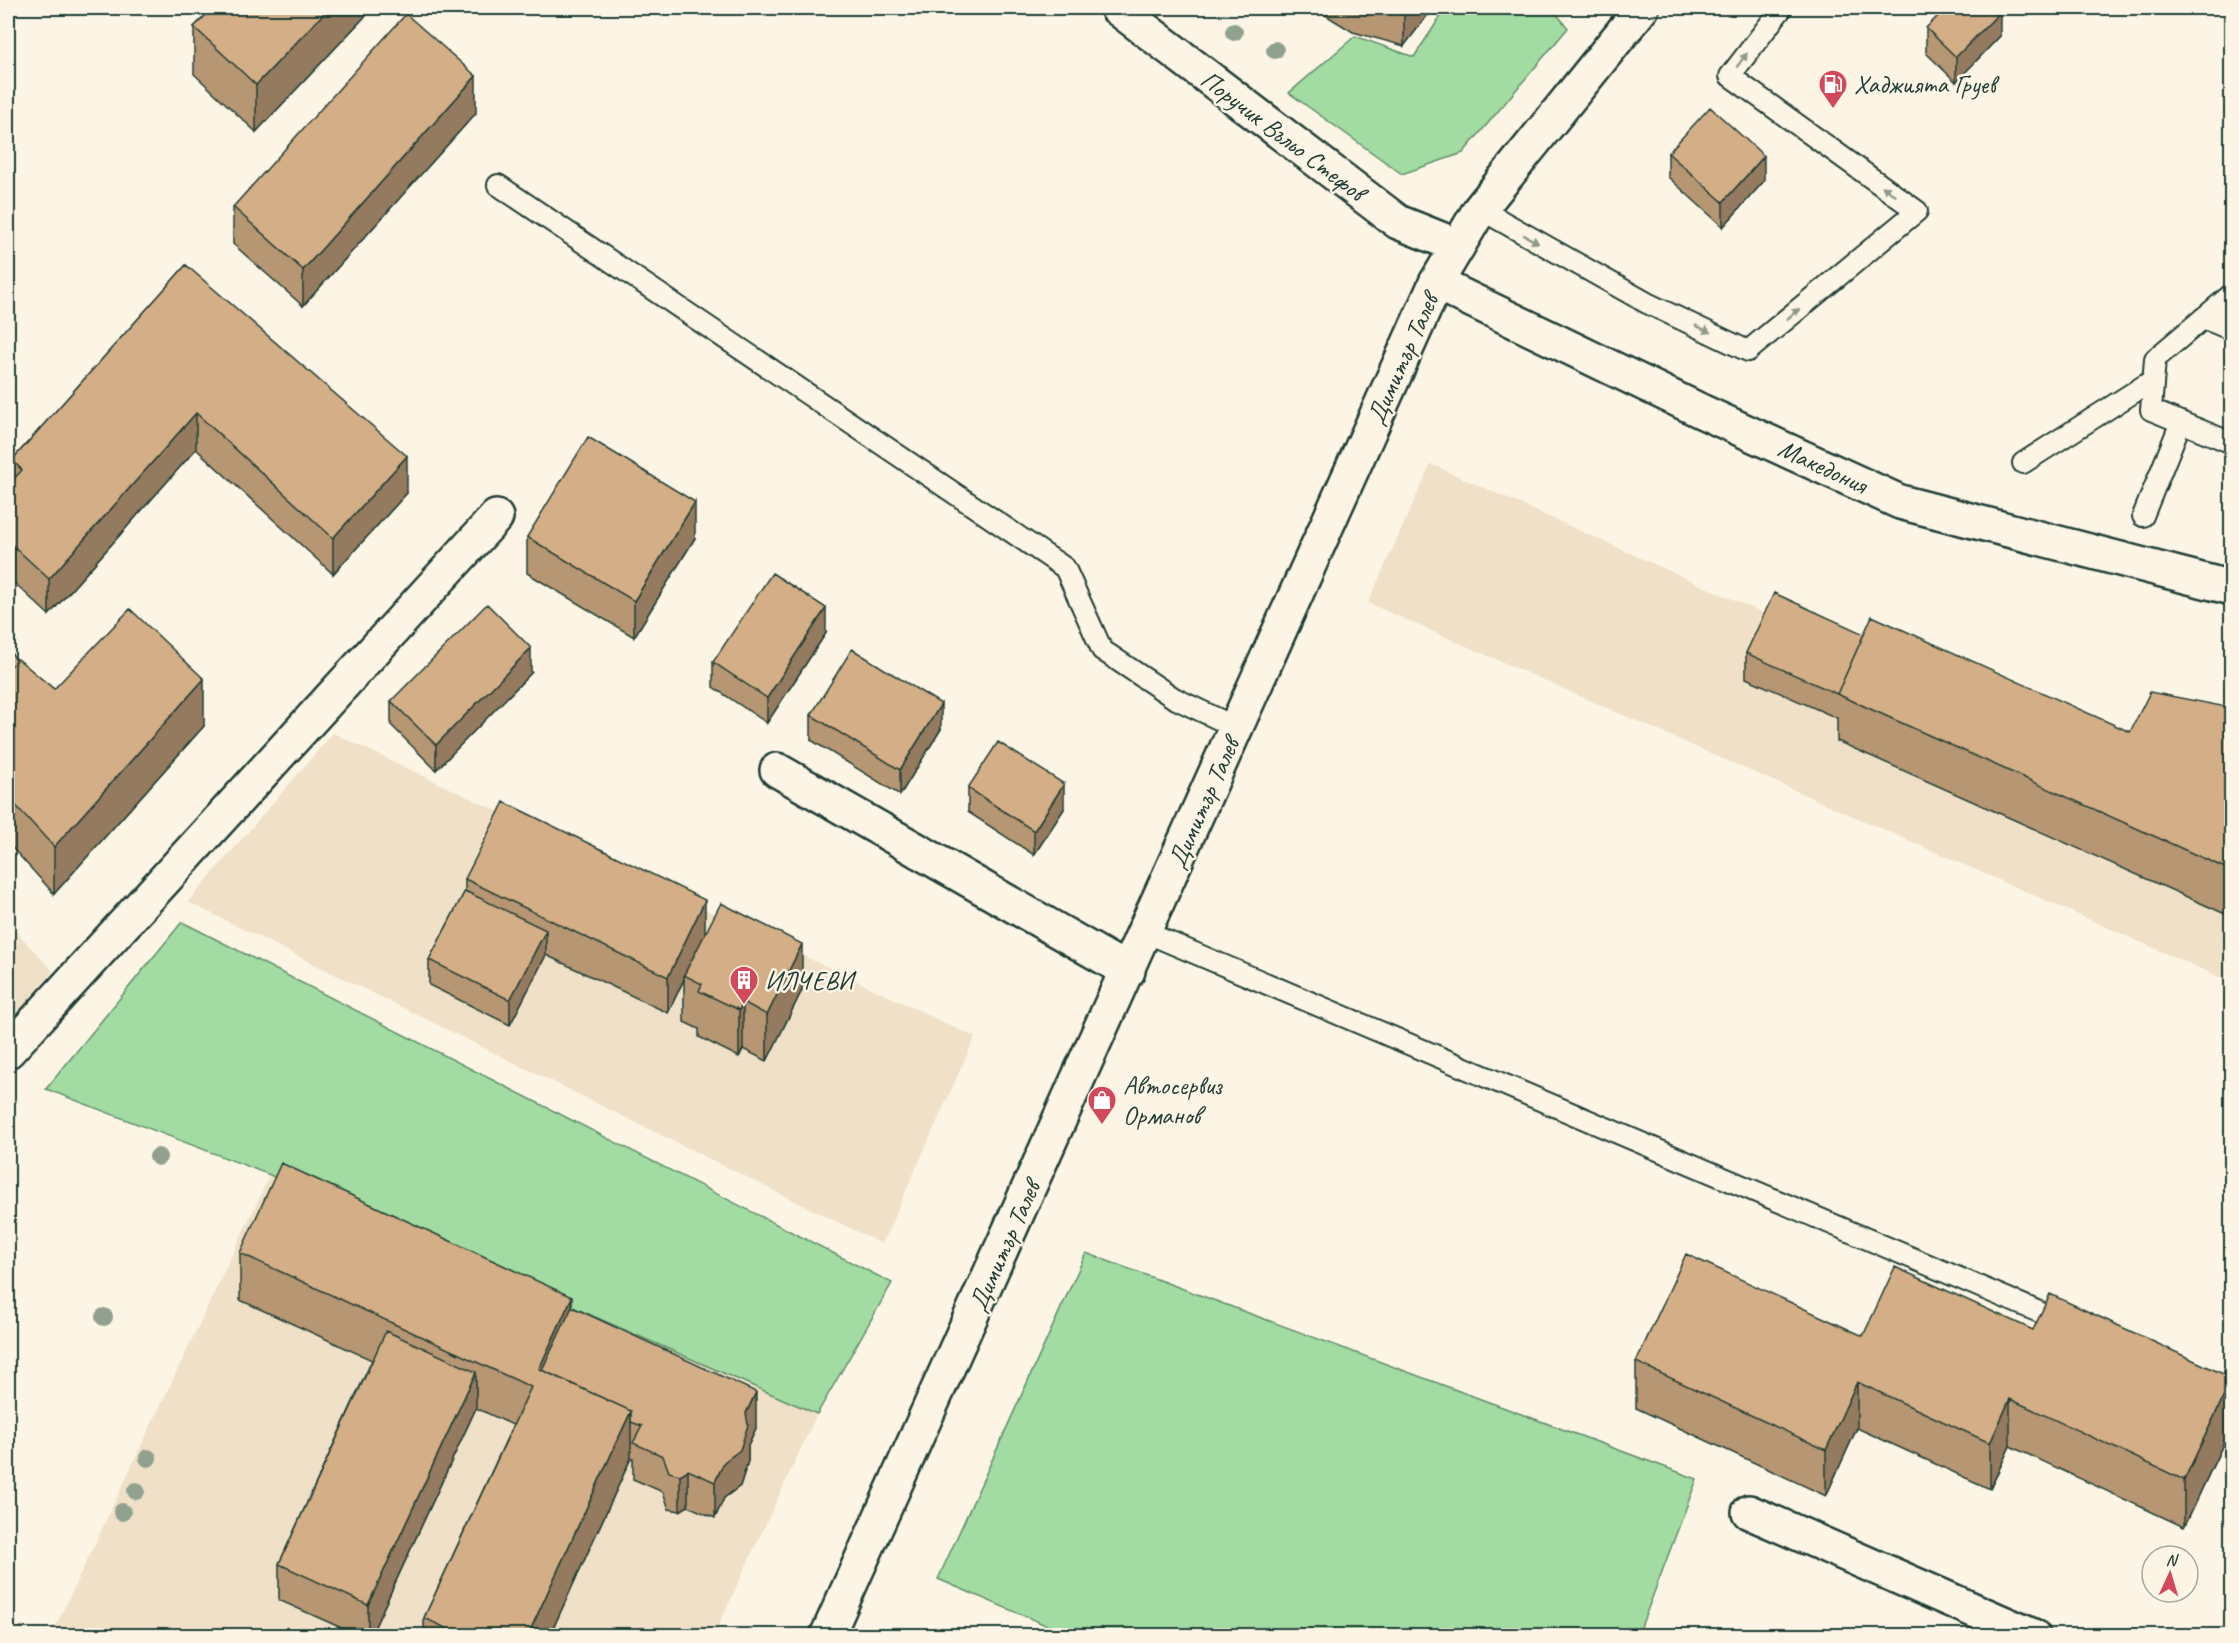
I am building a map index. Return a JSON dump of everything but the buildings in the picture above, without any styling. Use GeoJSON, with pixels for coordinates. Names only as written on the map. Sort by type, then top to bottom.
{"type":"FeatureCollection","features":[{"type":"Feature","properties":{"kind":"street","name":"Поручик Въльо Стефов"},"geometry":{"type":"LineString","coordinates":[[1117,8],[1398,222],[1458,246]]}},
{"type":"Feature","properties":{"kind":"street","name":"Димитър Талев"},"geometry":{"type":"LineString","coordinates":[[827,1635],[1436,283],[1480,209],[1642,8]]}},
{"type":"Feature","properties":{"kind":"street","name":"Македония"},"geometry":{"type":"LineString","coordinates":[[1436,283],[1702,412],[1900,502],[2232,588]]}},
{"type":"Feature","properties":{"kind":"street"},"geometry":{"type":"LineString","coordinates":[[8,1052],[496,517]]}},
{"type":"Feature","properties":{"kind":"street"},"geometry":{"type":"LineString","coordinates":[[777,770],[1128,971]]}},
{"type":"Feature","properties":{"kind":"street"},"geometry":{"type":"LineString","coordinates":[[1749,1512],[2032,1635]]}},
{"type":"Feature","properties":{"kind":"lane"},"geometry":{"type":"LineString","coordinates":[[1480,209],[1647,303],[1748,351],[1917,211],[1730,76],[1782,8]]}},
{"type":"Feature","properties":{"kind":"lane"},"geometry":{"type":"LineString","coordinates":[[498,185],[1065,568],[1102,650],[1174,698],[1237,728]]}},
{"type":"Feature","properties":{"kind":"lane"},"geometry":{"type":"LineString","coordinates":[[2232,294],[2155,359],[2151,410],[2232,443]]}},
{"type":"Feature","properties":{"kind":"lane"},"geometry":{"type":"LineString","coordinates":[[2203,318],[2232,330]]}},
{"type":"Feature","properties":{"kind":"lane"},"geometry":{"type":"LineString","coordinates":[[2023,463],[2153,380]]}},
{"type":"Feature","properties":{"kind":"lane"},"geometry":{"type":"LineString","coordinates":[[2143,516],[2181,422]]}},
{"type":"Feature","properties":{"kind":"lane"},"geometry":{"type":"LineString","coordinates":[[1145,932],[2086,1332]]}},
{"type":"Feature","properties":{"kind":"shaded area"},"geometry":{"type":"Polygon","coordinates":[[[1431,464],[1872,662],[2150,738],[2231,755],[2231,982],[1368,603],[1431,464]]]}},
{"type":"Feature","properties":{"kind":"shaded area"},"geometry":{"type":"Polygon","coordinates":[[[333,733],[975,1037],[882,1244],[188,902],[333,733]]]}},
{"type":"Feature","properties":{"kind":"shaded area"},"geometry":{"type":"Polygon","coordinates":[[[8,923],[53,971],[8,1026],[8,923]]]}},
{"type":"Feature","properties":{"kind":"shaded area"},"geometry":{"type":"Polygon","coordinates":[[[270,1175],[817,1414],[714,1635],[51,1636],[270,1175]]]}},
{"type":"Feature","properties":{"kind":"green space"},"geometry":{"type":"Polygon","coordinates":[[[1446,8],[1552,8],[1568,28],[1463,153],[1402,174],[1289,93],[1355,36],[1414,57],[1446,8]]]}},
{"type":"Feature","properties":{"kind":"green space"},"geometry":{"type":"Polygon","coordinates":[[[182,922],[892,1283],[817,1414],[270,1175],[46,1089],[182,922]]]}},
{"type":"Feature","properties":{"kind":"green space"},"geometry":{"type":"Polygon","coordinates":[[[1086,1253],[1697,1479],[1638,1635],[1069,1635],[938,1579],[1086,1253]]]}},
{"type":"Feature","properties":{"kind":"place","name":"Хаджията Груев"},"geometry":{"type":"Point","coordinates":[1833,110]}},
{"type":"Feature","properties":{"kind":"place","name":"ИЛЧЕВИ"},"geometry":{"type":"Point","coordinates":[744,1006]}},
{"type":"Feature","properties":{"kind":"place","name":"Автосервиз Орманов"},"geometry":{"type":"Point","coordinates":[1102,1126]}}]}
